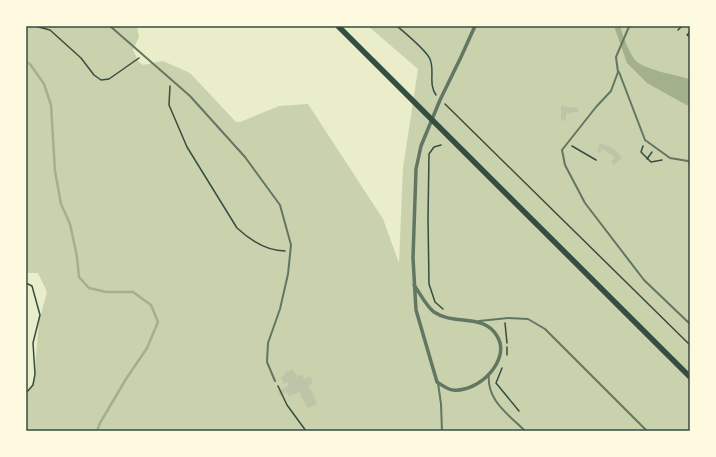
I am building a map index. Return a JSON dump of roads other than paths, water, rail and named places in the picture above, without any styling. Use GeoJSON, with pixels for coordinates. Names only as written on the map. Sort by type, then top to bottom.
{"type":"FeatureCollection","features":[{"type":"Feature","properties":{"kind":"main road"},"geometry":{"type":"LineString","coordinates":[[338,26],[690,376]]}},
{"type":"Feature","properties":{"kind":"street"},"geometry":{"type":"LineString","coordinates":[[414,285],[433,311],[447,318],[479,321],[489,326],[494,331],[501,345],[501,352],[498,361],[490,374],[479,383],[464,389],[453,390],[444,387],[438,382],[416,310],[414,285],[413,258],[416,169],[421,146],[475,26]]}},
{"type":"Feature","properties":{"kind":"lane"},"geometry":{"type":"LineString","coordinates":[[110,26],[190,96],[245,157],[280,205],[291,245],[288,274],[280,309],[268,343],[266,362],[276,381]]}},
{"type":"Feature","properties":{"kind":"lane"},"geometry":{"type":"LineString","coordinates":[[630,26],[616,57],[618,72],[645,140],[670,158],[688,161],[690,163]]}},
{"type":"Feature","properties":{"kind":"lane"},"geometry":{"type":"LineString","coordinates":[[618,72],[611,91],[596,107],[562,150],[565,165],[585,203],[644,280],[690,324]]}},
{"type":"Feature","properties":{"kind":"lane"},"geometry":{"type":"LineString","coordinates":[[479,321],[504,318],[528,319],[545,329],[647,431]]}},
{"type":"Feature","properties":{"kind":"lane"},"geometry":{"type":"LineString","coordinates":[[490,374],[488,383],[493,398],[525,431]]}},
{"type":"Feature","properties":{"kind":"lane"},"geometry":{"type":"LineString","coordinates":[[438,382],[441,404],[442,431]]}},
{"type":"Feature","properties":{"kind":"waterway"},"geometry":{"type":"LineString","coordinates":[[26,62],[30,64],[44,84],[51,105],[55,171],[61,204],[70,224],[77,257],[79,277],[89,288],[106,292],[133,292],[151,305],[158,322],[147,348],[126,379],[100,423],[97,431]]}}]}
